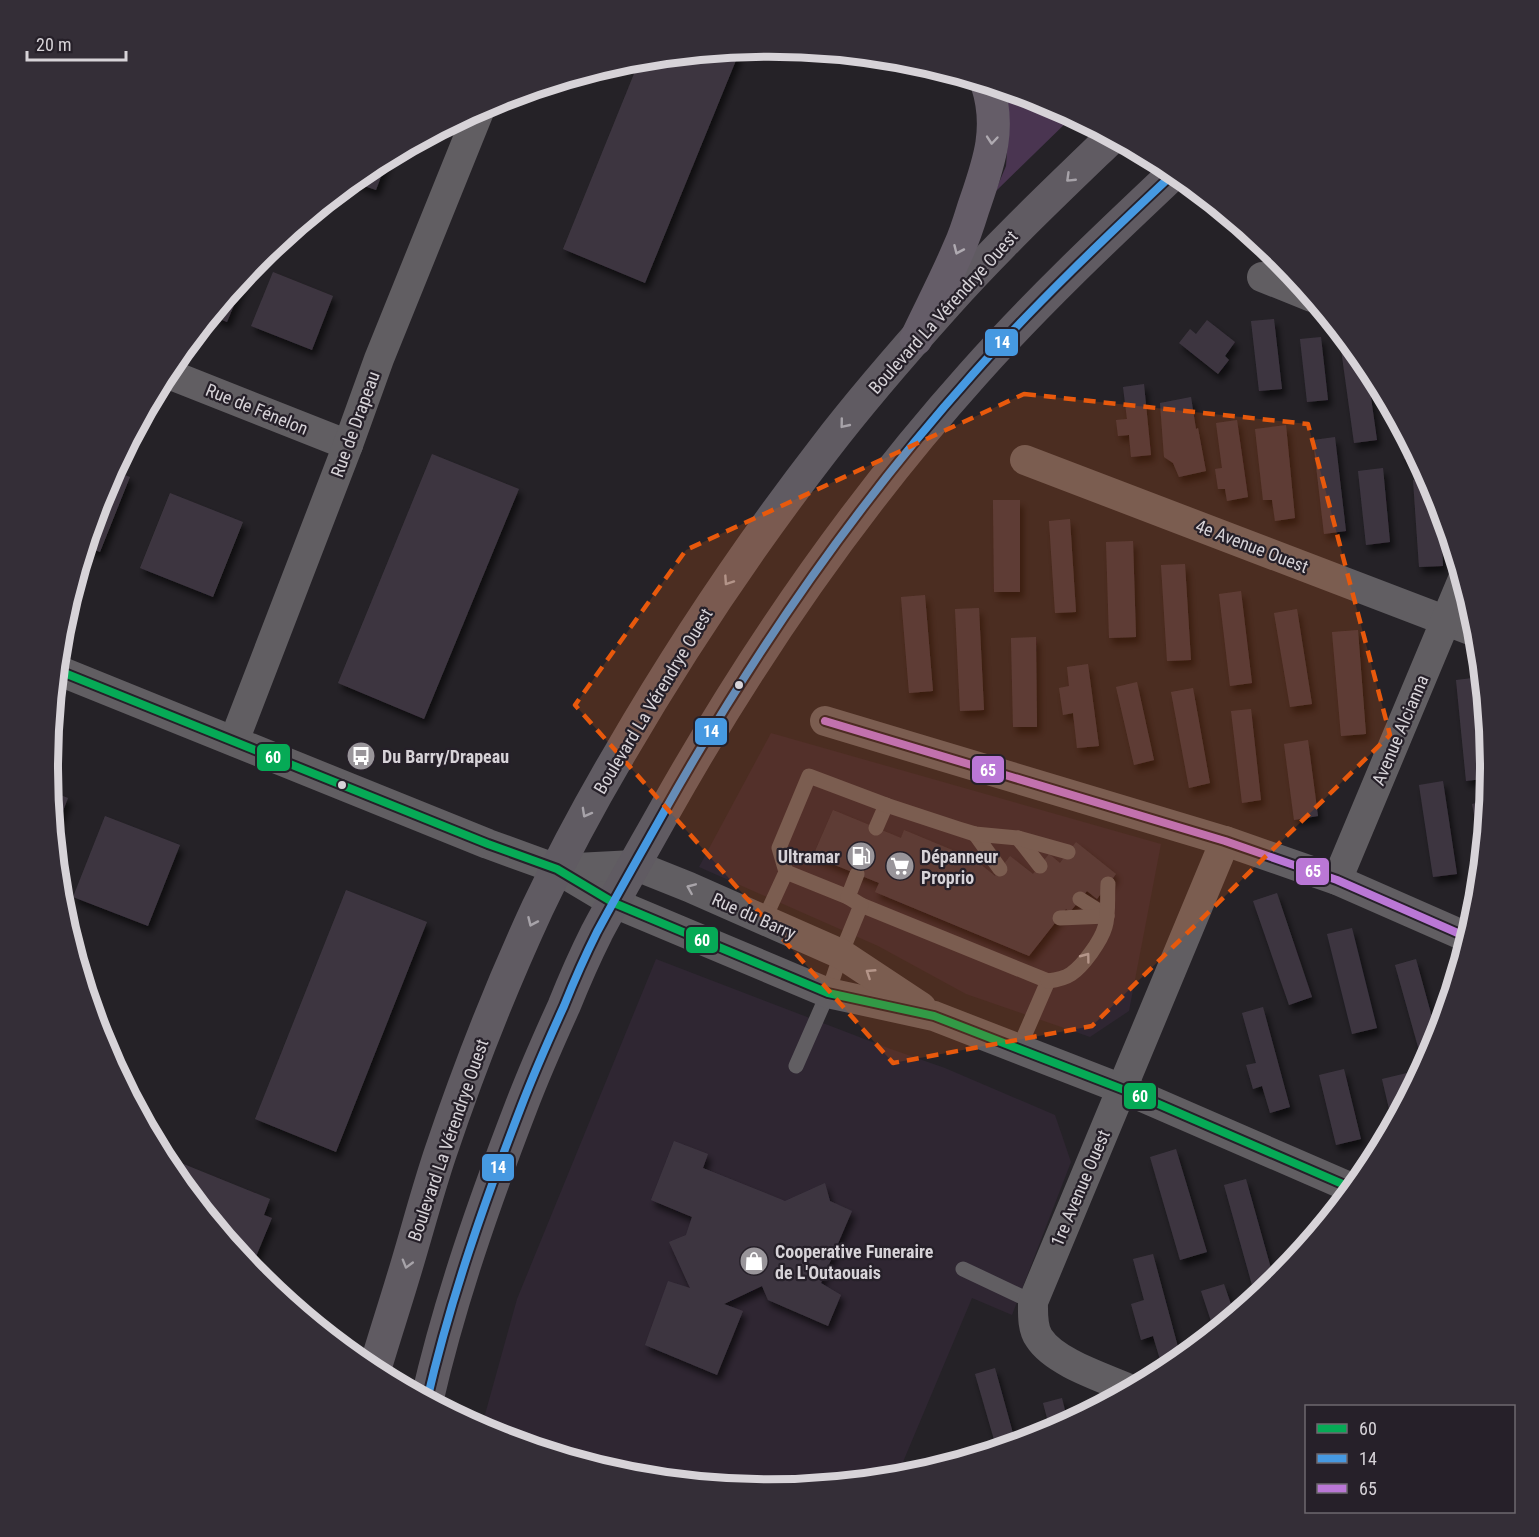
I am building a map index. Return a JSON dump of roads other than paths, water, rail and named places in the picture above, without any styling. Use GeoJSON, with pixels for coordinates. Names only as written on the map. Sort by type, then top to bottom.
{"type":"FeatureCollection","features":[{"type":"Feature","properties":{"kind":"highway"},"geometry":{"type":"LineString","coordinates":[[916,339],[960,247],[986,175],[993,121],[989,92]]}},
{"type":"Feature","properties":{"kind":"main road","name":"Boulevard La Vérendrye Ouest"},"geometry":{"type":"LineString","coordinates":[[377,1362],[426,1199],[460,1096],[491,1015],[557,869],[648,703],[704,616],[824,449],[949,301],[1107,142]]}},
{"type":"Feature","properties":{"kind":"main road"},"geometry":{"type":"LineString","coordinates":[[430,1393],[447,1319],[470,1248],[533,1076],[598,930],[695,756],[789,608],[876,491],[972,374],[1082,260],[1168,179]]}},
{"type":"Feature","properties":{"kind":"street","name":"Rue de Drapeau"},"geometry":{"type":"LineString","coordinates":[[234,741],[379,359],[475,121]]}},
{"type":"Feature","properties":{"kind":"street"},"geometry":{"type":"LineString","coordinates":[[1262,277],[1297,291]]}},
{"type":"Feature","properties":{"kind":"street","name":"Rue de Fénelon"},"geometry":{"type":"LineString","coordinates":[[176,377],[348,445]]}},
{"type":"Feature","properties":{"kind":"street","name":"4e Avenue Ouest"},"geometry":{"type":"LineString","coordinates":[[1025,460],[1467,629]]}},
{"type":"Feature","properties":{"kind":"street","name":"Avenue Alcianna"},"geometry":{"type":"LineString","coordinates":[[1336,880],[1458,590]]}},
{"type":"Feature","properties":{"kind":"street","name":"Rue du Barry"},"geometry":{"type":"LineString","coordinates":[[65,673],[498,848],[557,869],[614,903],[828,993],[934,1016],[1122,1088],[1346,1185]]}},
{"type":"Feature","properties":{"kind":"street"},"geometry":{"type":"LineString","coordinates":[[825,721],[1225,841],[1336,880],[1461,935]]}},
{"type":"Feature","properties":{"kind":"street","name":"1re Avenue Ouest"},"geometry":{"type":"LineString","coordinates":[[1123,1386],[1051,1352],[1038,1337],[1034,1324],[1033,1302],[1225,841]]}},
{"type":"Feature","properties":{"kind":"street","name":"Rue du Barry"},"geometry":{"type":"LineString","coordinates":[[557,869],[634,865],[840,954],[934,1016]]}},
{"type":"Feature","properties":{"kind":"lane"},"geometry":{"type":"LineString","coordinates":[[764,920],[786,872],[779,848],[809,776],[886,805],[975,834],[1018,838],[1068,852]]}},
{"type":"Feature","properties":{"kind":"lane"},"geometry":{"type":"LineString","coordinates":[[876,828],[886,805]]}},
{"type":"Feature","properties":{"kind":"lane"},"geometry":{"type":"LineString","coordinates":[[975,834],[1000,870]]}},
{"type":"Feature","properties":{"kind":"lane"},"geometry":{"type":"LineString","coordinates":[[1018,838],[1040,866]]}},
{"type":"Feature","properties":{"kind":"lane"},"geometry":{"type":"LineString","coordinates":[[786,872],[1048,981],[1071,974],[1099,940],[1105,928],[1107,916],[1108,884]]}},
{"type":"Feature","properties":{"kind":"lane"},"geometry":{"type":"LineString","coordinates":[[796,1066],[828,993],[855,901],[857,874]]}},
{"type":"Feature","properties":{"kind":"lane"},"geometry":{"type":"LineString","coordinates":[[1080,899],[1107,916]]}},
{"type":"Feature","properties":{"kind":"lane"},"geometry":{"type":"LineString","coordinates":[[1060,918],[1107,916]]}},
{"type":"Feature","properties":{"kind":"lane"},"geometry":{"type":"LineString","coordinates":[[1018,1048],[1048,981]]}},
{"type":"Feature","properties":{"kind":"lane"},"geometry":{"type":"LineString","coordinates":[[963,1269],[1033,1302]]}},
{"type":"Feature","properties":{"kind":"place","name":"Du Barry/Drapeau"},"geometry":{"type":"Point","coordinates":[361,756]}},
{"type":"Feature","properties":{"kind":"place","name":"Ultramar"},"geometry":{"type":"Point","coordinates":[861,856]}},
{"type":"Feature","properties":{"kind":"place","name":"Dépanneur Proprio"},"geometry":{"type":"Point","coordinates":[900,866]}},
{"type":"Feature","properties":{"kind":"place","name":"Cooperative Funeraire de L'Outaouais"},"geometry":{"type":"Point","coordinates":[754,1261]}}]}
